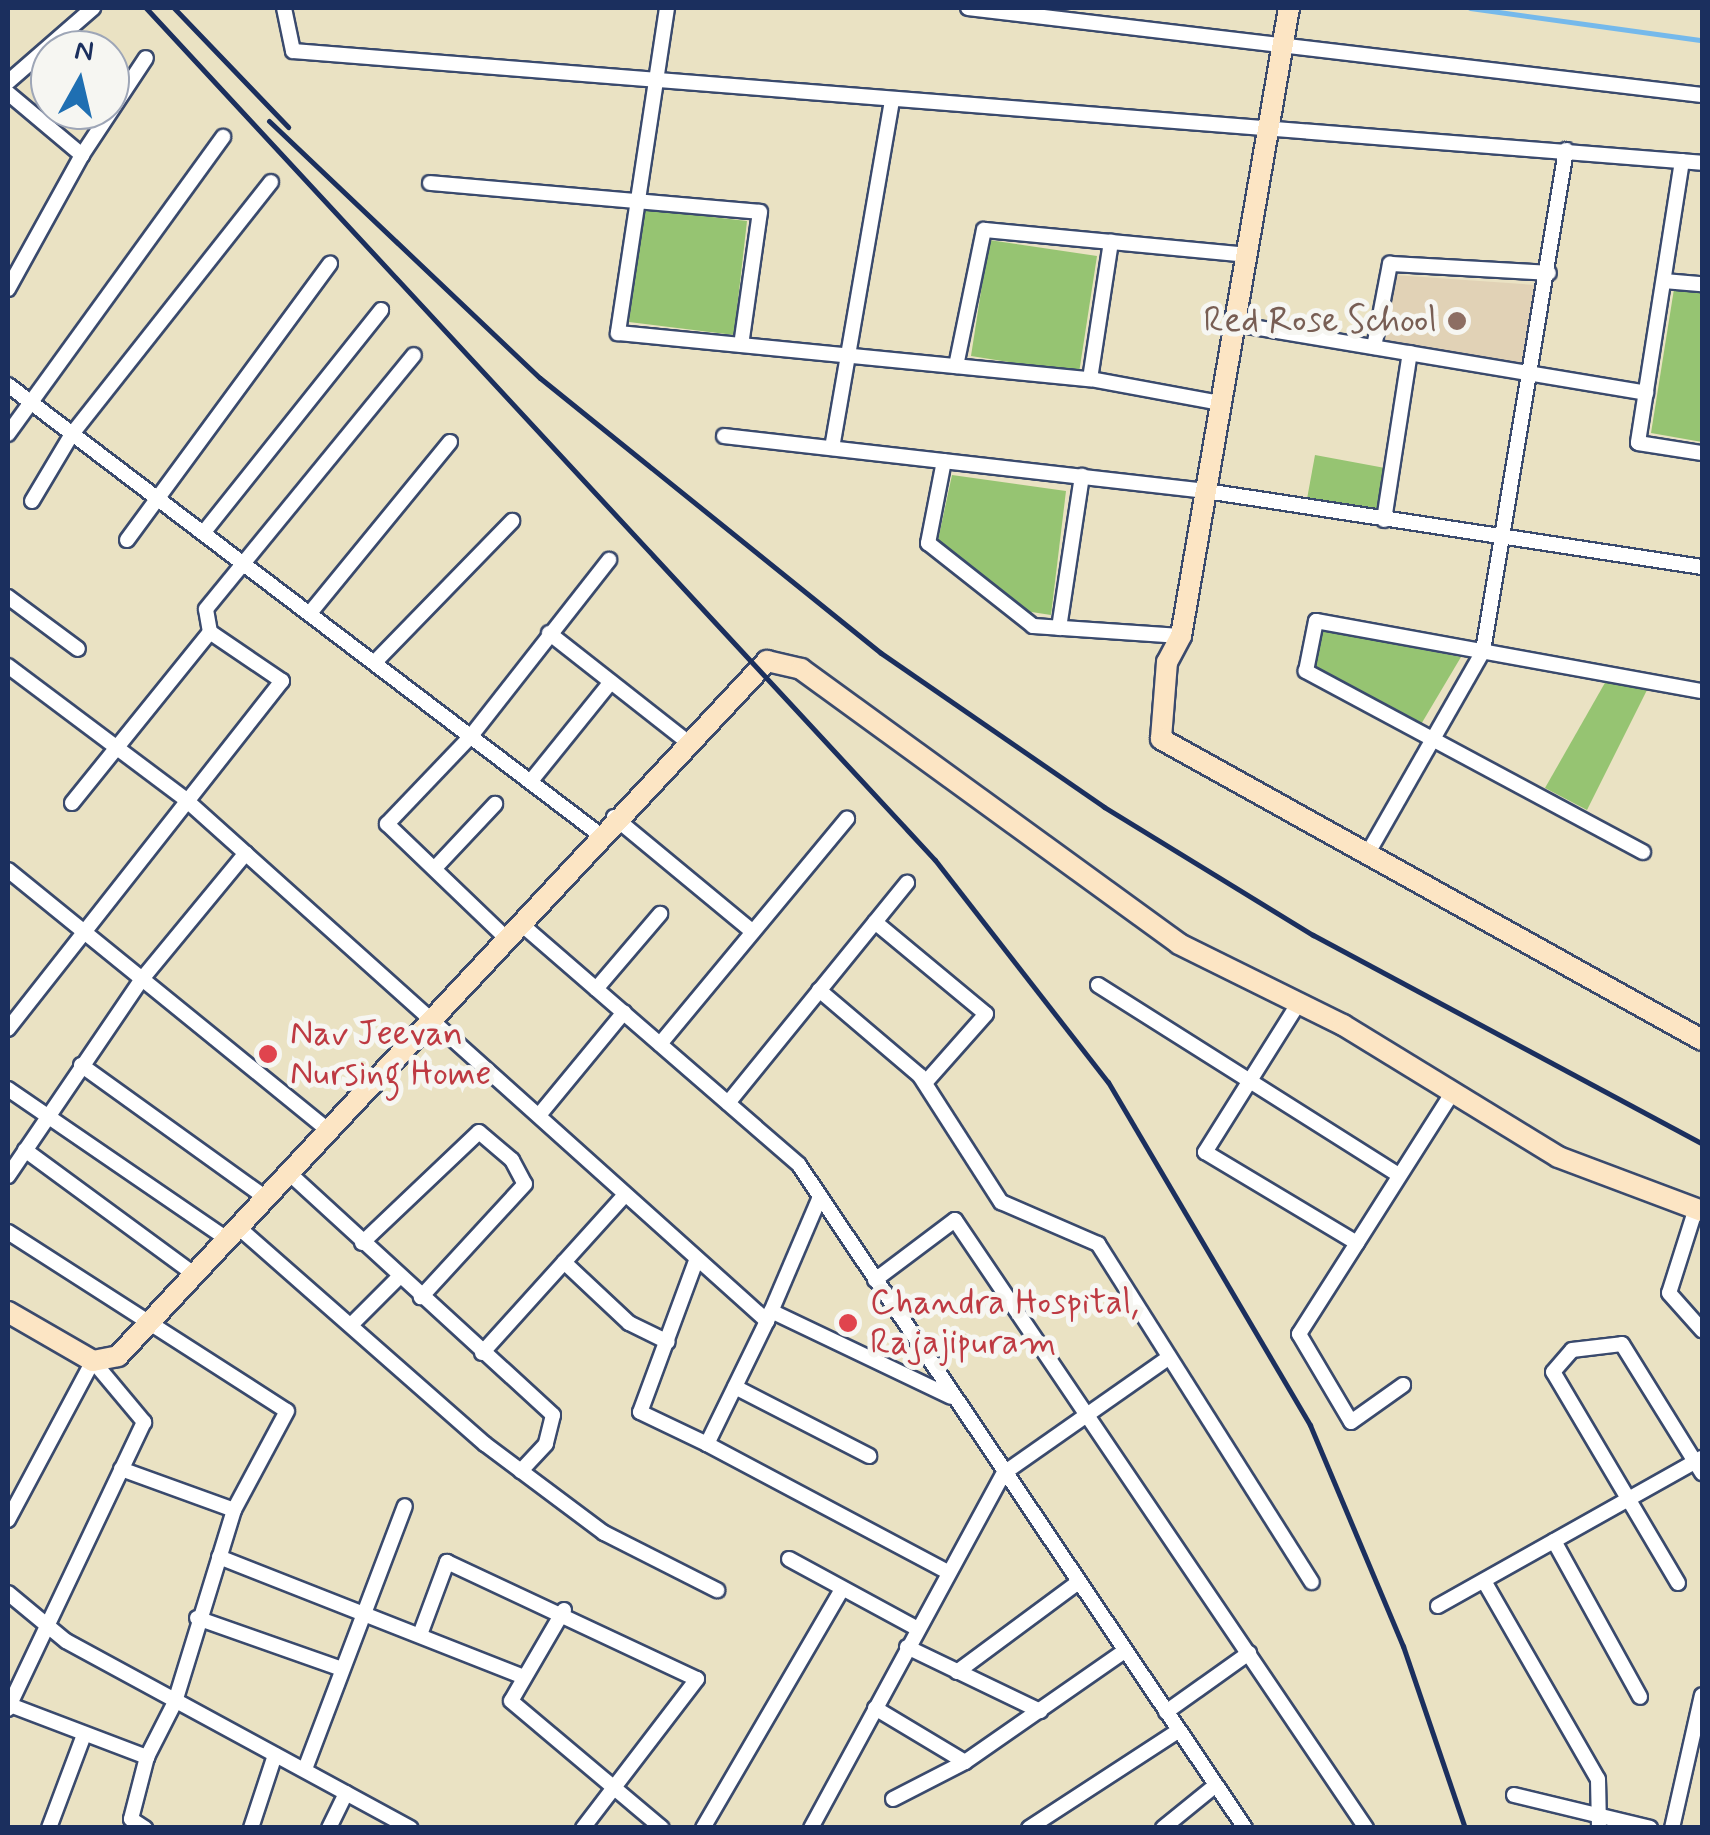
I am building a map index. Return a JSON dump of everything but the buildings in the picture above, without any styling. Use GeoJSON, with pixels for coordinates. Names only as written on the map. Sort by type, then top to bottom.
{"type":"FeatureCollection","features":[{"type":"Feature","properties":{"kind":"street"},"geometry":{"type":"LineString","coordinates":[[8,82],[93,8]]}},
{"type":"Feature","properties":{"kind":"street"},"geometry":{"type":"LineString","coordinates":[[284,8],[293,51],[1566,150],[1702,164]]}},
{"type":"Feature","properties":{"kind":"street"},"geometry":{"type":"LineString","coordinates":[[666,8],[618,333],[1090,379],[1221,403]]}},
{"type":"Feature","properties":{"kind":"street"},"geometry":{"type":"LineString","coordinates":[[968,8],[1283,41],[1702,95]]}},
{"type":"Feature","properties":{"kind":"street"},"geometry":{"type":"LineString","coordinates":[[1289,8],[1181,636],[1167,662],[1159,727],[1166,745],[1702,1040]]}},
{"type":"Feature","properties":{"kind":"street"},"geometry":{"type":"LineString","coordinates":[[8,289],[82,155],[146,58]]}},
{"type":"Feature","properties":{"kind":"street"},"geometry":{"type":"LineString","coordinates":[[8,93],[82,155]]}},
{"type":"Feature","properties":{"kind":"street"},"geometry":{"type":"LineString","coordinates":[[832,448],[892,100]]}},
{"type":"Feature","properties":{"kind":"street"},"geometry":{"type":"LineString","coordinates":[[8,434],[223,136]]}},
{"type":"Feature","properties":{"kind":"street"},"geometry":{"type":"LineString","coordinates":[[1368,853],[1483,651],[1505,540],[1566,150]]}},
{"type":"Feature","properties":{"kind":"street"},"geometry":{"type":"LineString","coordinates":[[1682,161],[1638,442],[1702,452]]}},
{"type":"Feature","properties":{"kind":"street"},"geometry":{"type":"LineString","coordinates":[[32,501],[72,434],[271,182]]}},
{"type":"Feature","properties":{"kind":"street"},"geometry":{"type":"LineString","coordinates":[[430,183],[760,212],[741,345]]}},
{"type":"Feature","properties":{"kind":"street"},"geometry":{"type":"LineString","coordinates":[[956,366],[984,230],[1247,255]]}},
{"type":"Feature","properties":{"kind":"street"},"geometry":{"type":"LineString","coordinates":[[1090,379],[1111,242]]}},
{"type":"Feature","properties":{"kind":"street"},"geometry":{"type":"LineString","coordinates":[[126,540],[330,264]]}},
{"type":"Feature","properties":{"kind":"street"},"geometry":{"type":"LineString","coordinates":[[1374,348],[1390,264],[1549,273]]}},
{"type":"Feature","properties":{"kind":"street"},"geometry":{"type":"LineString","coordinates":[[1664,281],[1702,284]]}},
{"type":"Feature","properties":{"kind":"street"},"geometry":{"type":"LineString","coordinates":[[204,532],[381,310]]}},
{"type":"Feature","properties":{"kind":"street"},"geometry":{"type":"LineString","coordinates":[[1235,324],[1646,393]]}},
{"type":"Feature","properties":{"kind":"street"},"geometry":{"type":"LineString","coordinates":[[1384,520],[1410,354]]}},
{"type":"Feature","properties":{"kind":"street"},"geometry":{"type":"LineString","coordinates":[[9,1023],[282,681],[210,632],[206,609],[247,564],[414,355]]}},
{"type":"Feature","properties":{"kind":"street"},"geometry":{"type":"LineString","coordinates":[[8,386],[599,834]]}},
{"type":"Feature","properties":{"kind":"street"},"geometry":{"type":"LineString","coordinates":[[724,436],[1206,490],[1702,568]]}},
{"type":"Feature","properties":{"kind":"street"},"geometry":{"type":"LineString","coordinates":[[310,613],[450,442]]}},
{"type":"Feature","properties":{"kind":"street"},"geometry":{"type":"LineString","coordinates":[[944,461],[928,543],[1033,626],[1181,636]]}},
{"type":"Feature","properties":{"kind":"street"},"geometry":{"type":"LineString","coordinates":[[1059,628],[1082,476]]}},
{"type":"Feature","properties":{"kind":"street"},"geometry":{"type":"LineString","coordinates":[[375,662],[512,521]]}},
{"type":"Feature","properties":{"kind":"street"},"geometry":{"type":"LineString","coordinates":[[608,560],[472,736],[387,824],[513,931],[624,1012],[799,1165],[1076,1584],[1244,1828]]}},
{"type":"Feature","properties":{"kind":"street"},"geometry":{"type":"LineString","coordinates":[[8,597],[78,649]]}},
{"type":"Feature","properties":{"kind":"street"},"geometry":{"type":"LineString","coordinates":[[1643,852],[1431,743],[1306,670],[1316,621],[1702,691]]}},
{"type":"Feature","properties":{"kind":"street"},"geometry":{"type":"LineString","coordinates":[[72,803],[210,632]]}},
{"type":"Feature","properties":{"kind":"street"},"geometry":{"type":"LineString","coordinates":[[549,632],[685,740]]}},
{"type":"Feature","properties":{"kind":"street"},"geometry":{"type":"LineString","coordinates":[[8,666],[185,799],[540,1114],[696,1261],[769,1316],[954,1399]]}},
{"type":"Feature","properties":{"kind":"street"},"geometry":{"type":"LineString","coordinates":[[93,1361],[118,1356],[755,667],[802,669],[1178,944],[1298,1004],[1558,1158],[1699,1210],[1669,1293],[1702,1330]]}},
{"type":"Feature","properties":{"kind":"street"},"geometry":{"type":"LineString","coordinates":[[530,781],[611,682]]}},
{"type":"Feature","properties":{"kind":"street"},"geometry":{"type":"LineString","coordinates":[[435,868],[494,804]]}},
{"type":"Feature","properties":{"kind":"street"},"geometry":{"type":"LineString","coordinates":[[614,817],[753,932]]}},
{"type":"Feature","properties":{"kind":"street"},"geometry":{"type":"LineString","coordinates":[[660,1044],[847,819]]}},
{"type":"Feature","properties":{"kind":"street"},"geometry":{"type":"LineString","coordinates":[[8,1176],[142,979],[246,853]]}},
{"type":"Feature","properties":{"kind":"street"},"geometry":{"type":"LineString","coordinates":[[8,870],[84,926],[142,979],[327,1130]]}},
{"type":"Feature","properties":{"kind":"street"},"geometry":{"type":"LineString","coordinates":[[728,1104],[907,883]]}},
{"type":"Feature","properties":{"kind":"street"},"geometry":{"type":"LineString","coordinates":[[596,989],[660,914]]}},
{"type":"Feature","properties":{"kind":"street"},"geometry":{"type":"LineString","coordinates":[[875,922],[986,1014],[925,1083]]}},
{"type":"Feature","properties":{"kind":"street"},"geometry":{"type":"LineString","coordinates":[[1098,986],[1252,1078],[1398,1175]]}},
{"type":"Feature","properties":{"kind":"street"},"geometry":{"type":"LineString","coordinates":[[820,990],[925,1083],[1001,1202],[1098,1244],[1167,1360],[1312,1582]]}},
{"type":"Feature","properties":{"kind":"street"},"geometry":{"type":"LineString","coordinates":[[1298,1004],[1205,1152],[1357,1243]]}},
{"type":"Feature","properties":{"kind":"street"},"geometry":{"type":"LineString","coordinates":[[540,1114],[624,1012]]}},
{"type":"Feature","properties":{"kind":"street"},"geometry":{"type":"LineString","coordinates":[[81,1065],[266,1198]]}},
{"type":"Feature","properties":{"kind":"street"},"geometry":{"type":"LineString","coordinates":[[8,1089],[233,1233],[352,1325],[521,1471],[604,1533],[717,1590]]}},
{"type":"Feature","properties":{"kind":"street"},"geometry":{"type":"LineString","coordinates":[[1403,1386],[1352,1422],[1299,1334],[1451,1095]]}},
{"type":"Feature","properties":{"kind":"street"},"geometry":{"type":"LineString","coordinates":[[362,1244],[479,1132],[512,1160],[524,1184],[421,1297]]}},
{"type":"Feature","properties":{"kind":"street"},"geometry":{"type":"LineString","coordinates":[[25,1150],[195,1274]]}},
{"type":"Feature","properties":{"kind":"street"},"geometry":{"type":"LineString","coordinates":[[289,1173],[396,1280],[421,1297],[553,1416],[546,1444],[521,1471]]}},
{"type":"Feature","properties":{"kind":"street"},"geometry":{"type":"LineString","coordinates":[[482,1353],[624,1194]]}},
{"type":"Feature","properties":{"kind":"street"},"geometry":{"type":"LineString","coordinates":[[708,1444],[820,1198]]}},
{"type":"Feature","properties":{"kind":"street"},"geometry":{"type":"LineString","coordinates":[[874,1280],[955,1220],[1366,1828]]}},
{"type":"Feature","properties":{"kind":"street"},"geometry":{"type":"LineString","coordinates":[[8,1232],[153,1319],[287,1411],[234,1510],[197,1618],[175,1702],[147,1757],[131,1819],[145,1828]]}},
{"type":"Feature","properties":{"kind":"street"},"geometry":{"type":"LineString","coordinates":[[696,1261],[640,1412],[948,1572]]}},
{"type":"Feature","properties":{"kind":"street"},"geometry":{"type":"LineString","coordinates":[[564,1262],[628,1323],[668,1342]]}},
{"type":"Feature","properties":{"kind":"street"},"geometry":{"type":"LineString","coordinates":[[352,1325],[396,1280]]}},
{"type":"Feature","properties":{"kind":"street"},"geometry":{"type":"LineString","coordinates":[[8,1312],[93,1361],[144,1422],[9,1707],[147,1757]]}},
{"type":"Feature","properties":{"kind":"street"},"geometry":{"type":"LineString","coordinates":[[1438,1606],[1622,1502],[1700,1464],[1622,1344],[1572,1350],[1553,1372],[1622,1502],[1678,1583]]}},
{"type":"Feature","properties":{"kind":"street"},"geometry":{"type":"LineString","coordinates":[[810,1828],[1004,1473],[1167,1360]]}},
{"type":"Feature","properties":{"kind":"street"},"geometry":{"type":"LineString","coordinates":[[8,1520],[93,1361]]}},
{"type":"Feature","properties":{"kind":"street"},"geometry":{"type":"LineString","coordinates":[[735,1387],[868,1456]]}},
{"type":"Feature","properties":{"kind":"street"},"geometry":{"type":"LineString","coordinates":[[122,1470],[234,1510]]}},
{"type":"Feature","properties":{"kind":"street"},"geometry":{"type":"LineString","coordinates":[[305,1770],[340,1668],[405,1506]]}},
{"type":"Feature","properties":{"kind":"street"},"geometry":{"type":"LineString","coordinates":[[1554,1541],[1640,1697]]}},
{"type":"Feature","properties":{"kind":"street"},"geometry":{"type":"LineString","coordinates":[[218,1557],[365,1609],[523,1676]]}},
{"type":"Feature","properties":{"kind":"street"},"geometry":{"type":"LineString","coordinates":[[788,1559],[918,1629]]}},
{"type":"Feature","properties":{"kind":"street"},"geometry":{"type":"LineString","coordinates":[[421,1632],[447,1562],[564,1610],[697,1679],[690,1700],[611,1784],[583,1828]]}},
{"type":"Feature","properties":{"kind":"street"},"geometry":{"type":"LineString","coordinates":[[1484,1580],[1598,1779],[1601,1821]]}},
{"type":"Feature","properties":{"kind":"street"},"geometry":{"type":"LineString","coordinates":[[957,1672],[1076,1584]]}},
{"type":"Feature","properties":{"kind":"street"},"geometry":{"type":"LineString","coordinates":[[704,1828],[842,1589]]}},
{"type":"Feature","properties":{"kind":"street"},"geometry":{"type":"LineString","coordinates":[[8,1592],[48,1625],[175,1702],[410,1828]]}},
{"type":"Feature","properties":{"kind":"street"},"geometry":{"type":"LineString","coordinates":[[564,1610],[512,1700],[662,1828]]}},
{"type":"Feature","properties":{"kind":"street"},"geometry":{"type":"LineString","coordinates":[[197,1618],[340,1668]]}},
{"type":"Feature","properties":{"kind":"street"},"geometry":{"type":"LineString","coordinates":[[907,1647],[1040,1711]]}},
{"type":"Feature","properties":{"kind":"street"},"geometry":{"type":"LineString","coordinates":[[894,1799],[965,1762],[1123,1652]]}},
{"type":"Feature","properties":{"kind":"street"},"geometry":{"type":"LineString","coordinates":[[1166,1712],[1249,1652]]}},
{"type":"Feature","properties":{"kind":"street"},"geometry":{"type":"LineString","coordinates":[[1672,1828],[1702,1695]]}},
{"type":"Feature","properties":{"kind":"street"},"geometry":{"type":"LineString","coordinates":[[875,1708],[965,1762]]}},
{"type":"Feature","properties":{"kind":"street"},"geometry":{"type":"LineString","coordinates":[[1029,1828],[1178,1731]]}},
{"type":"Feature","properties":{"kind":"street"},"geometry":{"type":"LineString","coordinates":[[49,1828],[84,1735]]}},
{"type":"Feature","properties":{"kind":"street"},"geometry":{"type":"LineString","coordinates":[[250,1828],[275,1755]]}},
{"type":"Feature","properties":{"kind":"street"},"geometry":{"type":"LineString","coordinates":[[1163,1828],[1216,1785]]}},
{"type":"Feature","properties":{"kind":"street"},"geometry":{"type":"LineString","coordinates":[[329,1828],[346,1794]]}},
{"type":"Feature","properties":{"kind":"street"},"geometry":{"type":"LineString","coordinates":[[1514,1795],[1601,1821],[1650,1828]]}},
{"type":"Feature","properties":{"kind":"shaded area"},"geometry":{"type":"Polygon","coordinates":[[[1394,275],[1535,285],[1523,363],[1384,340],[1394,275]]]}},
{"type":"Feature","properties":{"kind":"green space"},"geometry":{"type":"Polygon","coordinates":[[[643,209],[747,221],[734,335],[629,322],[643,209]]]}},
{"type":"Feature","properties":{"kind":"green space"},"geometry":{"type":"Polygon","coordinates":[[[989,240],[1097,256],[1079,373],[971,356],[989,240]]]}},
{"type":"Feature","properties":{"kind":"green space"},"geometry":{"type":"Polygon","coordinates":[[[1674,289],[1702,292],[1702,442],[1651,433],[1674,289]]]}},
{"type":"Feature","properties":{"kind":"green space"},"geometry":{"type":"Polygon","coordinates":[[[1315,455],[1385,468],[1377,511],[1307,499],[1315,455]]]}},
{"type":"Feature","properties":{"kind":"green space"},"geometry":{"type":"Polygon","coordinates":[[[952,475],[1066,491],[1051,615],[1025,611],[938,540],[952,475]]]}},
{"type":"Feature","properties":{"kind":"green space"},"geometry":{"type":"Polygon","coordinates":[[[1321,630],[1461,657],[1420,726],[1311,668],[1321,630]]]}},
{"type":"Feature","properties":{"kind":"green space"},"geometry":{"type":"Polygon","coordinates":[[[1606,681],[1647,690],[1587,810],[1545,788],[1606,681]]]}},
{"type":"Feature","properties":{"kind":"waterway"},"geometry":{"type":"LineString","coordinates":[[1470,8],[1702,40]]}},
{"type":"Feature","properties":{"kind":"railway"},"geometry":{"type":"LineString","coordinates":[[146,8],[935,860],[1108,1082],[1310,1425],[1403,1646],[1465,1828]]}},
{"type":"Feature","properties":{"kind":"railway"},"geometry":{"type":"LineString","coordinates":[[174,8],[288,127]]}},
{"type":"Feature","properties":{"kind":"railway"},"geometry":{"type":"LineString","coordinates":[[269,121],[540,378],[881,653],[1104,807],[1313,935],[1702,1144]]}},
{"type":"Feature","properties":{"kind":"place","name":"Red Rose School"},"geometry":{"type":"Point","coordinates":[1457,321]}},
{"type":"Feature","properties":{"kind":"place","name":"Nav Jeevan Nursing Home"},"geometry":{"type":"Point","coordinates":[268,1054]}},
{"type":"Feature","properties":{"kind":"place","name":"Chandra Hospital, Rajajipuram"},"geometry":{"type":"Point","coordinates":[848,1323]}}]}
